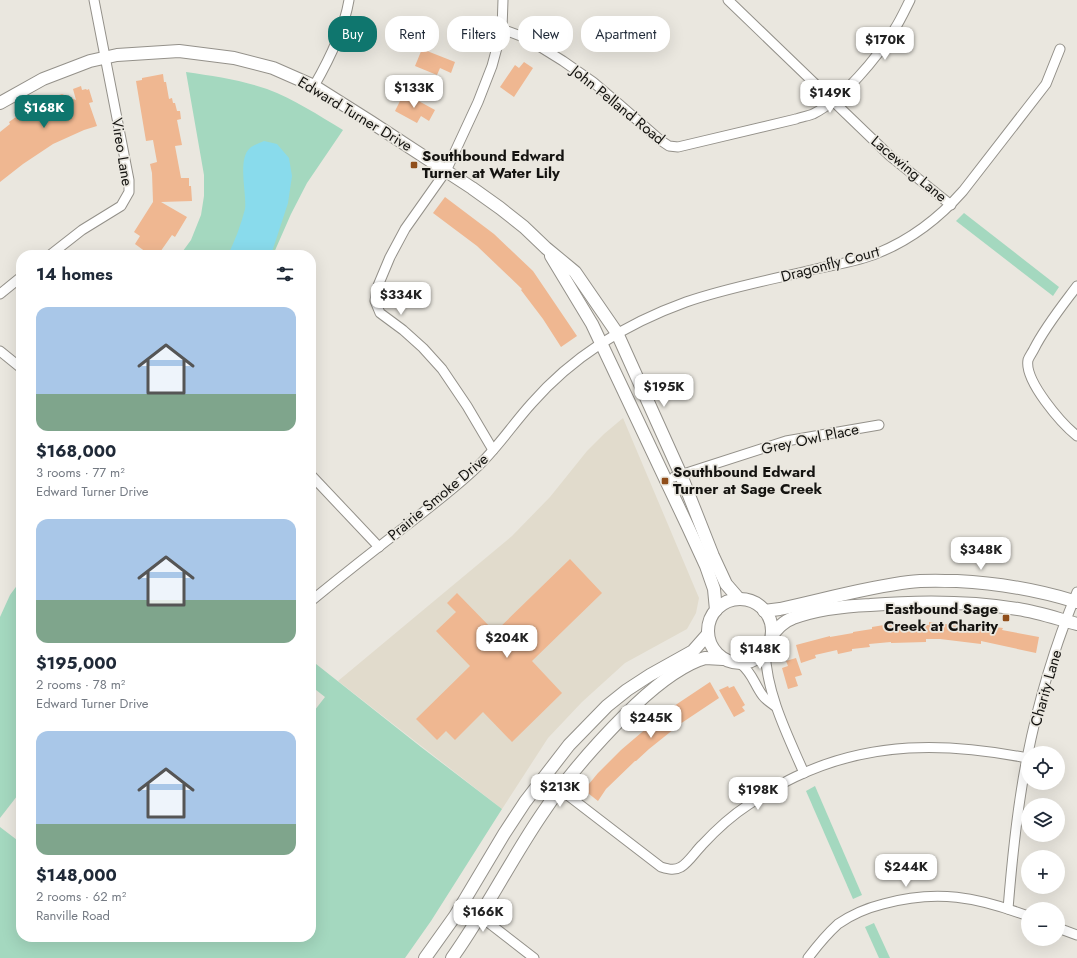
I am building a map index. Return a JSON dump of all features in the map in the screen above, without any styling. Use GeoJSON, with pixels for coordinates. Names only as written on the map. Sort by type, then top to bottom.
{"type":"FeatureCollection","features":[{"type":"Feature","properties":{"kind":"street","name":"Vireo Lane"},"geometry":{"type":"LineString","coordinates":[[56,250],[82,230],[121,206],[129,192],[129,180],[94,0]]}},
{"type":"Feature","properties":{"kind":"street"},"geometry":{"type":"LineString","coordinates":[[314,86],[340,34],[347,13],[349,0]]}},
{"type":"Feature","properties":{"kind":"street"},"geometry":{"type":"LineString","coordinates":[[502,16],[503,0]]}},
{"type":"Feature","properties":{"kind":"street"},"geometry":{"type":"LineString","coordinates":[[832,101],[854,80],[877,53],[894,30],[910,0]]}},
{"type":"Feature","properties":{"kind":"street","name":"Lacewing Lane"},"geometry":{"type":"LineString","coordinates":[[731,1],[890,156],[951,205]]}},
{"type":"Feature","properties":{"kind":"street","name":"John Pelland Road"},"geometry":{"type":"LineString","coordinates":[[510,32],[526,38],[564,61],[593,82],[660,140],[669,146],[678,147],[796,119],[813,114],[832,101]]}},
{"type":"Feature","properties":{"kind":"street","name":"Dragonfly Court"},"geometry":{"type":"LineString","coordinates":[[610,338],[636,322],[686,302],[731,288],[848,262],[877,254],[906,239],[951,205],[1046,84],[1060,50]]}},
{"type":"Feature","properties":{"kind":"street","name":"Edward Turner Drive"},"geometry":{"type":"LineString","coordinates":[[0,103],[43,79],[90,61],[117,55],[179,51],[234,58],[273,68],[314,86],[446,171],[524,226],[546,248],[575,272],[610,338],[678,476],[726,584],[739,599]]}},
{"type":"Feature","properties":{"kind":"street"},"geometry":{"type":"LineString","coordinates":[[493,450],[463,399],[442,368],[408,334],[380,313],[375,301],[377,288],[390,257],[405,229],[446,171],[478,102],[490,73],[496,52]]}},
{"type":"Feature","properties":{"kind":"street","name":"Edward Turner Drive"},"geometry":{"type":"LineString","coordinates":[[546,248],[592,324],[610,338],[706,566],[714,589],[716,610]]}},
{"type":"Feature","properties":{"kind":"street"},"geometry":{"type":"LineString","coordinates":[[0,294],[16,282]]}},
{"type":"Feature","properties":{"kind":"street"},"geometry":{"type":"LineString","coordinates":[[1077,286],[1038,341],[1028,360],[1032,379],[1042,397],[1066,427],[1077,436]]}},
{"type":"Feature","properties":{"kind":"street","name":"Prairie Smoke Drive"},"geometry":{"type":"LineString","coordinates":[[316,597],[451,490],[476,468],[552,381],[572,364],[610,338]]}},
{"type":"Feature","properties":{"kind":"street"},"geometry":{"type":"LineString","coordinates":[[0,351],[16,364]]}},
{"type":"Feature","properties":{"kind":"street","name":"Grey Owl Place"},"geometry":{"type":"LineString","coordinates":[[678,476],[786,441],[879,425]]}},
{"type":"Feature","properties":{"kind":"street"},"geometry":{"type":"LineString","coordinates":[[316,480],[379,547]]}},
{"type":"Feature","properties":{"kind":"street"},"geometry":{"type":"LineString","coordinates":[[764,611],[780,609],[881,586],[910,582],[943,581],[1001,585],[1031,590],[1073,608]]}},
{"type":"Feature","properties":{"kind":"street"},"geometry":{"type":"LineString","coordinates":[[739,599],[750,601],[764,611],[770,622],[772,634],[765,652],[750,662],[741,664],[732,663],[723,659],[714,651],[708,634],[709,621],[716,610],[727,602],[739,599]]}},
{"type":"Feature","properties":{"kind":"street"},"geometry":{"type":"LineString","coordinates":[[772,634],[779,626],[792,618],[812,612],[848,606],[942,602],[1020,609],[1073,608]]}},
{"type":"Feature","properties":{"kind":"street","name":"Charity Lane"},"geometry":{"type":"LineString","coordinates":[[1030,746],[1052,662],[1073,608]]}},
{"type":"Feature","properties":{"kind":"street"},"geometry":{"type":"LineString","coordinates":[[425,958],[441,937],[463,903],[525,802],[569,745],[607,706],[633,686],[693,651],[708,634]]}},
{"type":"Feature","properties":{"kind":"street"},"geometry":{"type":"LineString","coordinates":[[765,652],[767,673],[775,706],[804,773]]}},
{"type":"Feature","properties":{"kind":"street"},"geometry":{"type":"LineString","coordinates":[[452,958],[480,916],[541,815],[596,744],[640,700],[663,682],[699,660],[705,658],[723,659]]}},
{"type":"Feature","properties":{"kind":"street"},"geometry":{"type":"LineString","coordinates":[[741,664],[751,674],[763,696],[775,706]]}},
{"type":"Feature","properties":{"kind":"street"},"geometry":{"type":"LineString","coordinates":[[544,777],[660,867],[668,870],[681,867],[702,844],[741,809],[794,778],[820,767],[852,757],[887,750],[913,748],[949,747],[974,749],[1021,757]]}},
{"type":"Feature","properties":{"kind":"street","name":"Charity Lane"},"geometry":{"type":"LineString","coordinates":[[1008,909],[1015,834],[1022,790]]}},
{"type":"Feature","properties":{"kind":"street"},"geometry":{"type":"LineString","coordinates":[[808,958],[825,937],[839,924],[871,907],[895,900],[920,896],[964,898],[992,904],[1021,914]]}},
{"type":"Feature","properties":{"kind":"street"},"geometry":{"type":"LineString","coordinates":[[463,903],[534,958]]}},
{"type":"Feature","properties":{"kind":"street"},"geometry":{"type":"LineString","coordinates":[[1065,931],[1077,935]]}},
{"type":"Feature","properties":{"kind":"shaded area"},"geometry":{"type":"Polygon","coordinates":[[[623,418],[699,598],[696,613],[687,629],[625,663],[582,702],[548,738],[502,809],[338,681],[512,536],[550,497],[587,451],[623,418]]]}},
{"type":"Feature","properties":{"kind":"green space"},"geometry":{"type":"Polygon","coordinates":[[[186,72],[237,81],[267,89],[296,102],[343,130],[307,183],[275,250],[184,250],[191,240],[201,215],[204,196],[204,175],[186,72]]]}},
{"type":"Feature","properties":{"kind":"green space"},"geometry":{"type":"Polygon","coordinates":[[[964,213],[1059,287],[1053,296],[956,221],[964,213]]]}},
{"type":"Feature","properties":{"kind":"green space"},"geometry":{"type":"Polygon","coordinates":[[[16,587],[16,797],[0,818],[0,617],[10,595],[16,587]]]}},
{"type":"Feature","properties":{"kind":"green space"},"geometry":{"type":"Polygon","coordinates":[[[316,664],[502,809],[431,921],[405,958],[0,958],[0,827],[16,839],[16,942],[316,942],[316,709],[325,697],[316,690],[316,664]]]}},
{"type":"Feature","properties":{"kind":"green space"},"geometry":{"type":"Polygon","coordinates":[[[815,786],[862,895],[853,899],[806,791],[815,786]]]}},
{"type":"Feature","properties":{"kind":"green space"},"geometry":{"type":"Polygon","coordinates":[[[874,923],[890,958],[879,958],[865,927],[874,923]]]}},
{"type":"Feature","properties":{"kind":"water"},"geometry":{"type":"Polygon","coordinates":[[[264,141],[277,144],[289,158],[292,176],[288,203],[273,250],[230,250],[242,221],[245,209],[243,177],[244,160],[246,153],[255,145],[264,141]]]}},
{"type":"Feature","properties":{"kind":"building"},"geometry":{"type":"Polygon","coordinates":[[[421,52],[430,52],[455,62],[451,73],[440,68],[437,75],[415,66],[421,52]]]}},
{"type":"Feature","properties":{"kind":"building"},"geometry":{"type":"Polygon","coordinates":[[[524,62],[533,68],[514,97],[500,87],[515,65],[519,68],[524,62]]]}},
{"type":"Feature","properties":{"kind":"building"},"geometry":{"type":"Polygon","coordinates":[[[163,74],[169,99],[172,98],[177,111],[180,111],[181,119],[177,120],[182,145],[175,146],[181,178],[189,178],[189,186],[191,186],[192,201],[161,202],[187,217],[175,237],[172,235],[162,250],[143,250],[135,244],[140,236],[134,232],[153,202],[152,173],[150,164],[157,162],[153,140],[146,141],[136,81],[142,80],[142,78],[163,74]]]}},
{"type":"Feature","properties":{"kind":"building"},"geometry":{"type":"Polygon","coordinates":[[[81,86],[82,90],[89,89],[93,102],[89,103],[97,126],[84,130],[53,144],[23,164],[0,182],[0,132],[16,117],[17,118],[45,102],[50,113],[56,96],[62,94],[76,100],[73,89],[81,86]]]}},
{"type":"Feature","properties":{"kind":"building"},"geometry":{"type":"Polygon","coordinates":[[[404,93],[435,110],[429,121],[421,116],[417,123],[395,111],[404,93]]]}},
{"type":"Feature","properties":{"kind":"building"},"geometry":{"type":"Polygon","coordinates":[[[445,197],[494,234],[533,271],[577,336],[561,347],[543,319],[521,290],[522,289],[477,246],[433,213],[445,197]]]}},
{"type":"Feature","properties":{"kind":"building"},"geometry":{"type":"Polygon","coordinates":[[[570,559],[602,593],[532,661],[562,693],[512,742],[483,712],[455,740],[446,731],[437,740],[416,719],[470,666],[436,631],[456,612],[447,603],[457,593],[495,632],[570,559]]]}},
{"type":"Feature","properties":{"kind":"building"},"geometry":{"type":"Polygon","coordinates":[[[929,622],[968,627],[968,625],[972,626],[972,624],[1003,628],[1002,630],[1039,637],[1036,653],[981,641],[981,644],[940,639],[926,639],[926,642],[891,642],[869,644],[870,647],[852,649],[852,651],[838,654],[837,650],[815,655],[816,658],[801,663],[796,645],[830,636],[872,629],[872,627],[901,623],[901,625],[929,625],[929,622]]]}},
{"type":"Feature","properties":{"kind":"building"},"geometry":{"type":"Polygon","coordinates":[[[796,658],[802,675],[795,677],[798,686],[788,689],[782,668],[788,666],[786,661],[796,658]]]}},
{"type":"Feature","properties":{"kind":"building"},"geometry":{"type":"Polygon","coordinates":[[[710,682],[719,698],[674,728],[649,749],[606,789],[598,801],[584,790],[598,773],[621,750],[668,710],[710,682]]]}},
{"type":"Feature","properties":{"kind":"building"},"geometry":{"type":"Polygon","coordinates":[[[728,686],[729,688],[734,686],[745,705],[742,707],[745,711],[734,717],[719,690],[728,686]]]}},
{"type":"Feature","properties":{"kind":"place","name":"Southbound Edward Turner at Water Lily"},"geometry":{"type":"Point","coordinates":[414,165]}},
{"type":"Feature","properties":{"kind":"place","name":"Southbound Edward Turner at Sage Creek"},"geometry":{"type":"Point","coordinates":[665,481]}},
{"type":"Feature","properties":{"kind":"place","name":"Eastbound Sage Creek at Charity"},"geometry":{"type":"Point","coordinates":[1006,618]}}]}
